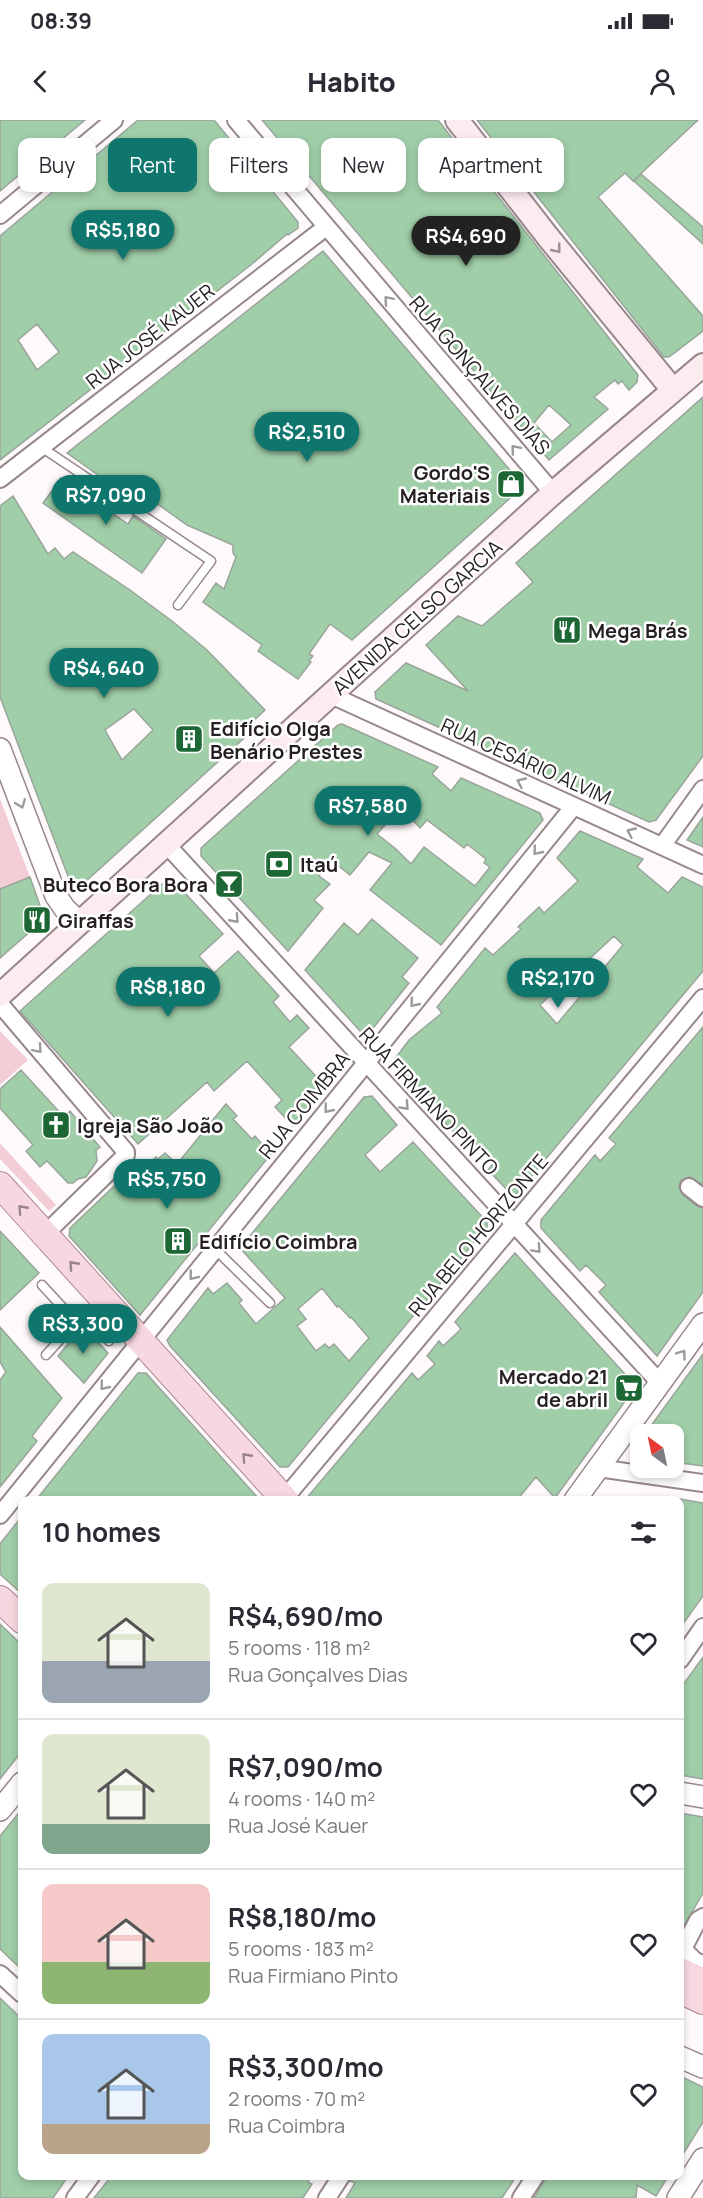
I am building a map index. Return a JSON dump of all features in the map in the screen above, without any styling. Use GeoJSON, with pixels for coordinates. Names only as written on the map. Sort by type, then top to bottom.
{"type":"FeatureCollection","features":[{"type":"Feature","properties":{"kind":"main road"},"geometry":{"type":"LineString","coordinates":[[457,120],[548,237],[673,390]]}},
{"type":"Feature","properties":{"kind":"main road","name":"AVENIDA CELSO GARCIA"},"geometry":{"type":"LineString","coordinates":[[0,995],[553,493],[703,364]]}},
{"type":"Feature","properties":{"kind":"main road"},"geometry":{"type":"LineString","coordinates":[[0,1185],[281,1496]]}},
{"type":"Feature","properties":{"kind":"main road"},"geometry":{"type":"LineString","coordinates":[[0,1599],[18,1616]]}},
{"type":"Feature","properties":{"kind":"main road"},"geometry":{"type":"LineString","coordinates":[[684,1959],[703,1982]]}},
{"type":"Feature","properties":{"kind":"main road"},"geometry":{"type":"LineString","coordinates":[[684,1992],[703,2001]]}},
{"type":"Feature","properties":{"kind":"street"},"geometry":{"type":"LineString","coordinates":[[0,215],[114,120]]}},
{"type":"Feature","properties":{"kind":"street","name":"RUA GONÇALVES DIAS"},"geometry":{"type":"LineString","coordinates":[[236,120],[553,493]]}},
{"type":"Feature","properties":{"kind":"street","name":"RUA JOSÉ KAUER"},"geometry":{"type":"LineString","coordinates":[[0,479],[326,227]]}},
{"type":"Feature","properties":{"kind":"street","name":"RUA CESÁRIO ALVIM"},"geometry":{"type":"LineString","coordinates":[[331,695],[703,865]]}},
{"type":"Feature","properties":{"kind":"street"},"geometry":{"type":"LineString","coordinates":[[0,749],[56,896],[65,909],[80,923]]}},
{"type":"Feature","properties":{"kind":"street"},"geometry":{"type":"LineString","coordinates":[[662,846],[703,789]]}},
{"type":"Feature","properties":{"kind":"street","name":"RUA COIMBRA"},"geometry":{"type":"LineString","coordinates":[[0,1515],[574,806]]}},
{"type":"Feature","properties":{"kind":"street","name":"RUA FIRMIANO PINTO"},"geometry":{"type":"LineString","coordinates":[[167,845],[660,1383]]}},
{"type":"Feature","properties":{"kind":"street","name":"RUA BELO HORIZONTE"},"geometry":{"type":"LineString","coordinates":[[288,1496],[703,998]]}},
{"type":"Feature","properties":{"kind":"street"},"geometry":{"type":"LineString","coordinates":[[0,1004],[126,1152],[126,1155],[45,1234]]}},
{"type":"Feature","properties":{"kind":"street"},"geometry":{"type":"LineString","coordinates":[[689,1187],[703,1198]]}},
{"type":"Feature","properties":{"kind":"street"},"geometry":{"type":"LineString","coordinates":[[578,1496],[703,1324]]}},
{"type":"Feature","properties":{"kind":"street"},"geometry":{"type":"LineString","coordinates":[[598,1468],[703,1483]]}},
{"type":"Feature","properties":{"kind":"street"},"geometry":{"type":"LineString","coordinates":[[684,1654],[703,1627]]}},
{"type":"Feature","properties":{"kind":"street"},"geometry":{"type":"LineString","coordinates":[[0,1810],[18,1788]]}},
{"type":"Feature","properties":{"kind":"street"},"geometry":{"type":"LineString","coordinates":[[684,1794],[703,1797]]}},
{"type":"Feature","properties":{"kind":"street"},"geometry":{"type":"LineString","coordinates":[[684,1949],[699,1920],[703,1917]]}},
{"type":"Feature","properties":{"kind":"street"},"geometry":{"type":"LineString","coordinates":[[684,1954],[703,1951]]}},
{"type":"Feature","properties":{"kind":"street"},"geometry":{"type":"LineString","coordinates":[[684,1956],[703,1964]]}},
{"type":"Feature","properties":{"kind":"street"},"geometry":{"type":"LineString","coordinates":[[0,1974],[18,1990]]}},
{"type":"Feature","properties":{"kind":"street"},"geometry":{"type":"LineString","coordinates":[[684,2059],[703,2067]]}},
{"type":"Feature","properties":{"kind":"street"},"geometry":{"type":"LineString","coordinates":[[678,2198],[703,2159]]}},
{"type":"Feature","properties":{"kind":"street"},"geometry":{"type":"LineString","coordinates":[[75,2198],[88,2180]]}},
{"type":"Feature","properties":{"kind":"street"},"geometry":{"type":"LineString","coordinates":[[327,2198],[339,2180]]}},
{"type":"Feature","properties":{"kind":"street"},"geometry":{"type":"LineString","coordinates":[[521,2198],[533,2180]]}},
{"type":"Feature","properties":{"kind":"lane"},"geometry":{"type":"LineString","coordinates":[[41,447],[211,561],[178,605]]}},
{"type":"Feature","properties":{"kind":"lane"},"geometry":{"type":"LineString","coordinates":[[214,1249],[270,1303]]}},
{"type":"Feature","properties":{"kind":"lane"},"geometry":{"type":"LineString","coordinates":[[42,1285],[76,1322]]}},
{"type":"Feature","properties":{"kind":"lane"},"geometry":{"type":"LineString","coordinates":[[46,1355],[81,1319],[88,1319],[109,1341]]}},
{"type":"Feature","properties":{"kind":"shaded area"},"geometry":{"type":"Polygon","coordinates":[[[0,799],[30,877],[0,889],[0,799]]]}},
{"type":"Feature","properties":{"kind":"shaded area"},"geometry":{"type":"Polygon","coordinates":[[[0,1031],[28,1060],[0,1085],[0,1031]]]}},
{"type":"Feature","properties":{"kind":"shaded area"},"geometry":{"type":"Polygon","coordinates":[[[0,1143],[56,1205],[49,1211],[0,1159],[0,1143]]]}},
{"type":"Feature","properties":{"kind":"building"},"geometry":{"type":"Polygon","coordinates":[[[0,120],[85,120],[63,138],[18,138],[18,176],[0,191],[0,120]]]}},
{"type":"Feature","properties":{"kind":"building"},"geometry":{"type":"Polygon","coordinates":[[[138,120],[214,120],[229,138],[209,138],[209,192],[273,192],[298,222],[298,228],[287,234],[252,264],[0,460],[0,236],[52,192],[96,192],[96,155],[108,145],[108,192],[197,192],[197,138],[117,138],[138,120]],[[37,324],[18,340],[37,370],[59,352],[37,324]]]}},
{"type":"Feature","properties":{"kind":"building"},"geometry":{"type":"Polygon","coordinates":[[[262,120],[438,120],[452,138],[418,138],[418,192],[494,192],[638,375],[637,382],[629,390],[622,381],[618,384],[615,380],[594,397],[608,409],[549,460],[323,192],[406,192],[406,138],[321,138],[321,190],[309,176],[309,138],[277,138],[262,120]],[[549,405],[534,423],[552,442],[571,425],[549,405]]]}},
{"type":"Feature","properties":{"kind":"building"},"geometry":{"type":"Polygon","coordinates":[[[477,120],[698,120],[633,181],[625,173],[598,197],[703,316],[703,331],[669,357],[664,357],[534,192],[564,192],[564,138],[491,138],[477,120]]]}},
{"type":"Feature","properties":{"kind":"building"},"geometry":{"type":"Polygon","coordinates":[[[641,174],[703,227],[703,244],[634,181],[641,174]]]}},
{"type":"Feature","properties":{"kind":"building"},"geometry":{"type":"Polygon","coordinates":[[[323,251],[521,483],[517,492],[352,640],[330,624],[309,654],[313,656],[309,661],[311,662],[298,679],[258,651],[262,645],[203,602],[216,583],[224,589],[236,557],[233,553],[233,545],[187,525],[128,483],[122,492],[67,453],[323,251]]]}},
{"type":"Feature","properties":{"kind":"building"},"geometry":{"type":"Polygon","coordinates":[[[703,397],[703,756],[656,820],[649,822],[376,699],[375,692],[406,663],[468,691],[426,645],[458,616],[482,626],[533,582],[516,563],[703,397]]]}},
{"type":"Feature","properties":{"kind":"building"},"geometry":{"type":"Polygon","coordinates":[[[61,478],[128,524],[133,516],[166,539],[142,573],[43,503],[61,478]]]}},
{"type":"Feature","properties":{"kind":"building"},"geometry":{"type":"Polygon","coordinates":[[[13,496],[48,554],[55,548],[64,559],[73,552],[130,590],[207,650],[265,710],[248,726],[252,731],[74,892],[0,697],[0,506],[13,496]],[[134,709],[105,730],[122,760],[153,730],[134,709]]]}},
{"type":"Feature","properties":{"kind":"building"},"geometry":{"type":"Polygon","coordinates":[[[342,724],[438,767],[432,774],[451,791],[461,778],[540,813],[543,820],[441,945],[370,890],[392,863],[369,852],[350,875],[331,860],[319,876],[330,884],[314,900],[323,908],[288,951],[201,856],[201,848],[338,725],[342,724]],[[406,813],[398,820],[394,815],[377,834],[411,864],[424,847],[475,886],[490,867],[484,863],[486,859],[467,844],[464,848],[427,820],[420,828],[406,813]]]}},
{"type":"Feature","properties":{"kind":"building"},"geometry":{"type":"Polygon","coordinates":[[[703,817],[703,847],[687,840],[703,817]]]}},
{"type":"Feature","properties":{"kind":"building"},"geometry":{"type":"Polygon","coordinates":[[[580,831],[643,859],[637,867],[668,893],[682,877],[703,887],[703,971],[514,1197],[488,1170],[496,1160],[464,1134],[460,1139],[394,1067],[394,1060],[409,1040],[442,1013],[437,1007],[485,948],[493,955],[521,929],[518,927],[539,907],[544,913],[578,881],[557,858],[580,831]],[[614,936],[540,1005],[557,1024],[623,945],[614,936]]]}},
{"type":"Feature","properties":{"kind":"building"},"geometry":{"type":"Polygon","coordinates":[[[30,877],[43,914],[41,922],[0,958],[0,889],[30,877]]]}},
{"type":"Feature","properties":{"kind":"building"},"geometry":{"type":"Polygon","coordinates":[[[170,877],[223,934],[199,956],[214,973],[238,951],[279,996],[273,1002],[290,1022],[297,1015],[309,1028],[289,1047],[325,1086],[293,1126],[275,1107],[282,1100],[247,1061],[214,1091],[207,1082],[138,1144],[20,1011],[170,877]]]}},
{"type":"Feature","properties":{"kind":"building"},"geometry":{"type":"Polygon","coordinates":[[[372,919],[418,958],[402,977],[409,983],[370,1032],[361,1032],[305,970],[344,923],[358,935],[372,919]]]}},
{"type":"Feature","properties":{"kind":"building"},"geometry":{"type":"Polygon","coordinates":[[[703,1027],[703,1185],[690,1177],[681,1180],[679,1186],[683,1195],[703,1208],[703,1292],[657,1356],[599,1292],[606,1285],[586,1265],[580,1271],[541,1228],[541,1220],[595,1155],[600,1161],[616,1144],[609,1138],[703,1027]]]}},
{"type":"Feature","properties":{"kind":"building","name":"Igreja São João"},"geometry":{"type":"Polygon","coordinates":[[[21,1070],[64,1117],[70,1111],[100,1147],[96,1150],[97,1161],[86,1177],[68,1183],[47,1161],[40,1167],[26,1151],[33,1145],[0,1108],[0,1089],[21,1070]]]}},
{"type":"Feature","properties":{"kind":"building"},"geometry":{"type":"Polygon","coordinates":[[[372,1096],[397,1125],[365,1155],[380,1172],[413,1142],[487,1222],[487,1227],[288,1467],[280,1467],[167,1340],[208,1288],[213,1294],[227,1283],[242,1300],[239,1303],[256,1324],[285,1298],[240,1248],[364,1097],[372,1096]],[[322,1288],[298,1309],[306,1319],[297,1326],[316,1351],[325,1344],[329,1348],[334,1344],[349,1361],[369,1338],[351,1317],[339,1306],[337,1307],[322,1288]]]}},
{"type":"Feature","properties":{"kind":"building"},"geometry":{"type":"Polygon","coordinates":[[[226,1104],[237,1116],[233,1119],[252,1139],[255,1136],[271,1154],[140,1315],[69,1236],[70,1228],[130,1171],[135,1176],[156,1157],[158,1159],[165,1153],[177,1164],[226,1104]]]}},
{"type":"Feature","properties":{"kind":"building"},"geometry":{"type":"Polygon","coordinates":[[[0,1231],[39,1273],[0,1310],[0,1231]]]}},
{"type":"Feature","properties":{"kind":"building"},"geometry":{"type":"Polygon","coordinates":[[[515,1253],[634,1384],[634,1389],[556,1496],[553,1496],[536,1477],[520,1496],[308,1496],[412,1373],[418,1380],[435,1364],[427,1356],[439,1341],[443,1346],[461,1329],[455,1322],[515,1253]]]}},
{"type":"Feature","properties":{"kind":"building"},"geometry":{"type":"Polygon","coordinates":[[[83,1326],[108,1353],[84,1383],[58,1356],[83,1326]]]}},
{"type":"Feature","properties":{"kind":"building"},"geometry":{"type":"Polygon","coordinates":[[[0,1327],[62,1398],[32,1436],[37,1441],[0,1487],[0,1380],[6,1372],[0,1362],[0,1327]]]}},
{"type":"Feature","properties":{"kind":"building"},"geometry":{"type":"Polygon","coordinates":[[[703,1354],[703,1466],[684,1463],[684,1424],[652,1424],[703,1354]]]}},
{"type":"Feature","properties":{"kind":"building"},"geometry":{"type":"Polygon","coordinates":[[[138,1373],[146,1373],[256,1496],[39,1496],[138,1373]]]}},
{"type":"Feature","properties":{"kind":"building"},"geometry":{"type":"Polygon","coordinates":[[[684,1500],[703,1503],[703,1596],[684,1622],[684,1500]]]}},
{"type":"Feature","properties":{"kind":"building"},"geometry":{"type":"Polygon","coordinates":[[[18,1521],[18,1590],[0,1574],[0,1544],[18,1521]]]}},
{"type":"Feature","properties":{"kind":"building"},"geometry":{"type":"Polygon","coordinates":[[[0,1624],[18,1641],[18,1756],[0,1779],[0,1624]]]}},
{"type":"Feature","properties":{"kind":"building"},"geometry":{"type":"Polygon","coordinates":[[[703,1657],[703,1779],[684,1776],[684,1683],[703,1657]]]}},
{"type":"Feature","properties":{"kind":"building"},"geometry":{"type":"Polygon","coordinates":[[[18,1814],[18,1966],[0,1949],[0,1836],[18,1814]]]}},
{"type":"Feature","properties":{"kind":"building"},"geometry":{"type":"Polygon","coordinates":[[[684,1814],[703,1817],[703,1893],[684,1926],[684,1814]]]}},
{"type":"Feature","properties":{"kind":"building"},"geometry":{"type":"Polygon","coordinates":[[[0,1998],[18,2015],[18,2180],[66,2180],[53,2198],[0,2198],[0,1998]]]}},
{"type":"Feature","properties":{"kind":"building"},"geometry":{"type":"Polygon","coordinates":[[[684,2078],[703,2087],[703,2122],[684,2153],[684,2078]]]}},
{"type":"Feature","properties":{"kind":"building"},"geometry":{"type":"Polygon","coordinates":[[[108,2180],[309,2180],[308,2182],[312,2184],[303,2198],[94,2198],[108,2180]]]}},
{"type":"Feature","properties":{"kind":"building"},"geometry":{"type":"Polygon","coordinates":[[[514,2180],[502,2198],[346,2198],[355,2183],[350,2181],[514,2180]]]}},
{"type":"Feature","properties":{"kind":"building"},"geometry":{"type":"Polygon","coordinates":[[[545,2180],[666,2180],[656,2196],[637,2185],[636,2198],[534,2198],[545,2180]]]}},
{"type":"Feature","properties":{"kind":"place","name":"Gordo'S Materiais"},"geometry":{"type":"Point","coordinates":[511,484]}},
{"type":"Feature","properties":{"kind":"place","name":"Mega Brás"},"geometry":{"type":"Point","coordinates":[567,630]}},
{"type":"Feature","properties":{"kind":"place","name":"Edifício Olga Benário Prestes"},"geometry":{"type":"Point","coordinates":[189,739]}},
{"type":"Feature","properties":{"kind":"place","name":"Itaú"},"geometry":{"type":"Point","coordinates":[279,864]}},
{"type":"Feature","properties":{"kind":"place","name":"Buteco Bora Bora"},"geometry":{"type":"Point","coordinates":[229,884]}},
{"type":"Feature","properties":{"kind":"place","name":"Giraffas"},"geometry":{"type":"Point","coordinates":[37,920]}},
{"type":"Feature","properties":{"kind":"place","name":"Igreja São João"},"geometry":{"type":"Point","coordinates":[56,1125]}},
{"type":"Feature","properties":{"kind":"place","name":"Edifício Coimbra"},"geometry":{"type":"Point","coordinates":[178,1241]}},
{"type":"Feature","properties":{"kind":"place","name":"Mercado 21 de abril"},"geometry":{"type":"Point","coordinates":[629,1388]}}]}
